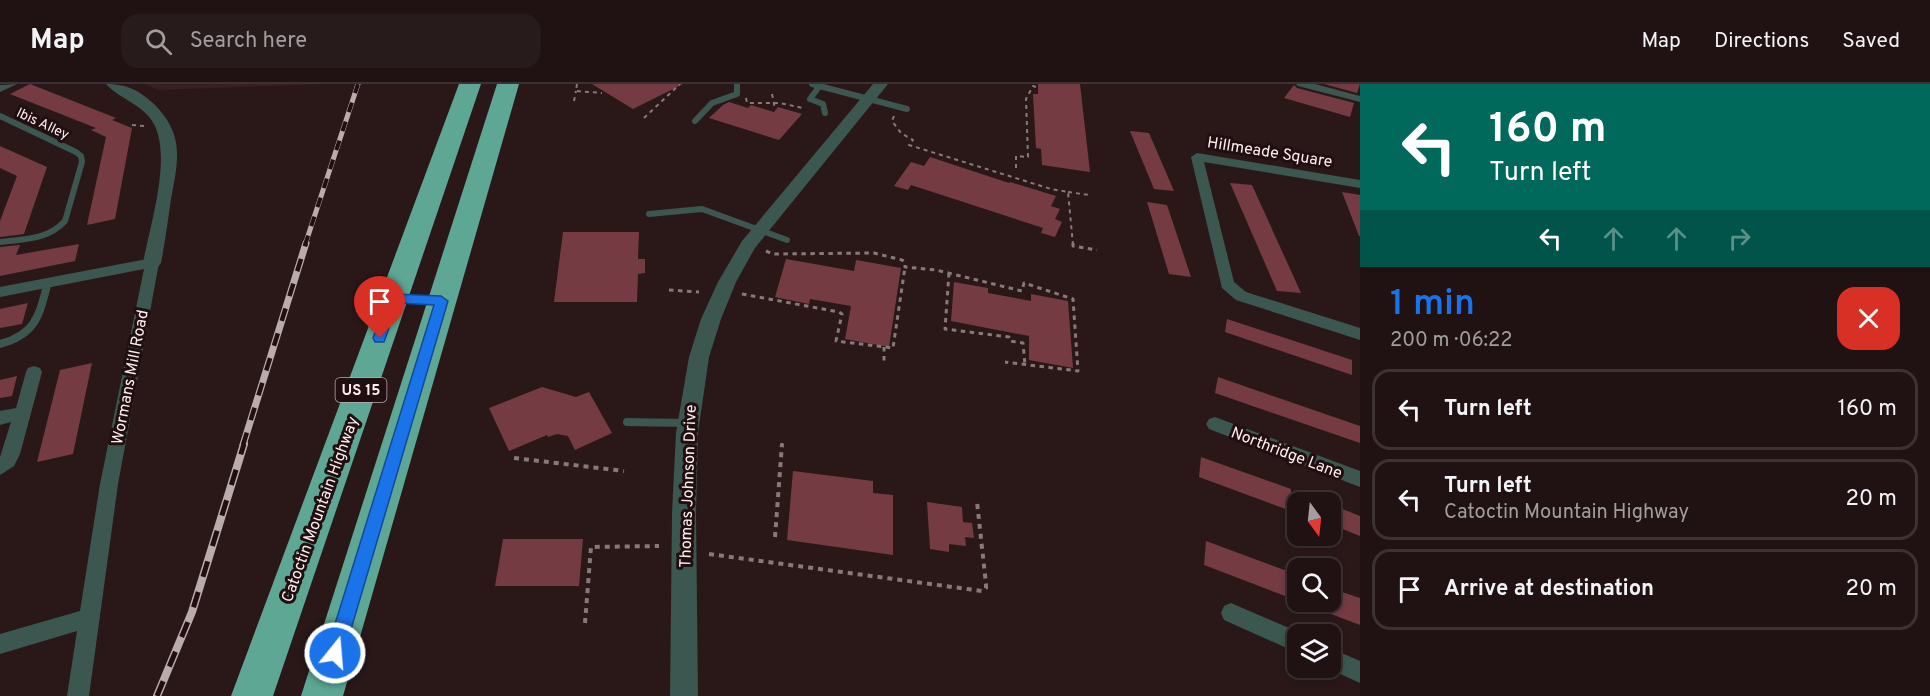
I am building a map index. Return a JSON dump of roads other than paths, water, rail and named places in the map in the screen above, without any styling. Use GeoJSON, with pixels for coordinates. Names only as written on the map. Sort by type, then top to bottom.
{"type":"FeatureCollection","features":[{"type":"Feature","properties":{"kind":"highway","name":"Catoctin Mountain Highway"},"geometry":{"type":"LineString","coordinates":[[252,696],[470,84]]}},
{"type":"Feature","properties":{"kind":"highway","name":"US 15"},"geometry":{"type":"LineString","coordinates":[[322,696],[508,84]]}},
{"type":"Feature","properties":{"kind":"highway"},"geometry":{"type":"LineString","coordinates":[[394,298],[441,301]]}},
{"type":"Feature","properties":{"kind":"street"},"geometry":{"type":"LineString","coordinates":[[0,89],[11,84]]}},
{"type":"Feature","properties":{"kind":"street","name":"Wormans Mill Road"},"geometry":{"type":"LineString","coordinates":[[78,696],[109,484],[170,162],[167,132],[154,111],[128,90],[113,84]]}},
{"type":"Feature","properties":{"kind":"street"},"geometry":{"type":"LineString","coordinates":[[1302,84],[1360,99]]}},
{"type":"Feature","properties":{"kind":"street","name":"Thomas Johnson Drive"},"geometry":{"type":"LineString","coordinates":[[684,696],[683,485],[687,423],[693,379],[712,315],[735,264],[758,231],[874,92]]}},
{"type":"Feature","properties":{"kind":"street","name":"Hillmeade Square"},"geometry":{"type":"LineString","coordinates":[[1360,184],[1197,157],[1227,284],[1241,296],[1360,334]]}},
{"type":"Feature","properties":{"kind":"street"},"geometry":{"type":"LineString","coordinates":[[0,292],[152,263]]}},
{"type":"Feature","properties":{"kind":"street"},"geometry":{"type":"LineString","coordinates":[[0,467],[8,461],[11,453],[34,372]]}},
{"type":"Feature","properties":{"kind":"street"},"geometry":{"type":"LineString","coordinates":[[0,418],[22,413]]}},
{"type":"Feature","properties":{"kind":"street","name":"Northridge Lane"},"geometry":{"type":"LineString","coordinates":[[1215,424],[1360,479]]}},
{"type":"Feature","properties":{"kind":"street"},"geometry":{"type":"LineString","coordinates":[[1231,614],[1287,639]]}},
{"type":"Feature","properties":{"kind":"street"},"geometry":{"type":"LineString","coordinates":[[0,644],[89,618]]}},
{"type":"Feature","properties":{"kind":"street"},"geometry":{"type":"LineString","coordinates":[[1341,663],[1360,672]]}},
{"type":"Feature","properties":{"kind":"lane"},"geometry":{"type":"LineString","coordinates":[[695,121],[712,103],[737,94],[737,84]]}},
{"type":"Feature","properties":{"kind":"lane"},"geometry":{"type":"LineString","coordinates":[[812,84],[874,92],[907,109]]}},
{"type":"Feature","properties":{"kind":"lane"},"geometry":{"type":"LineString","coordinates":[[820,85],[810,99],[823,104],[825,113]]}},
{"type":"Feature","properties":{"kind":"lane","name":"Ibis Alley"},"geometry":{"type":"LineString","coordinates":[[0,116],[75,152],[81,156],[82,162],[66,221],[61,227],[45,235],[0,242]]}},
{"type":"Feature","properties":{"kind":"lane"},"geometry":{"type":"LineString","coordinates":[[649,214],[702,209],[787,240]]}},
{"type":"Feature","properties":{"kind":"lane"},"geometry":{"type":"LineString","coordinates":[[0,344],[21,338],[35,325],[48,282]]}},
{"type":"Feature","properties":{"kind":"lane"},"geometry":{"type":"LineString","coordinates":[[627,422],[687,423]]}},
{"type":"Feature","properties":{"kind":"railway"},"geometry":{"type":"LineString","coordinates":[[305,245],[358,84]]}},
{"type":"Feature","properties":{"kind":"railway"},"geometry":{"type":"LineString","coordinates":[[243,445],[306,243]]}},
{"type":"Feature","properties":{"kind":"railway"},"geometry":{"type":"LineString","coordinates":[[157,696],[192,612],[244,444]]}}]}
